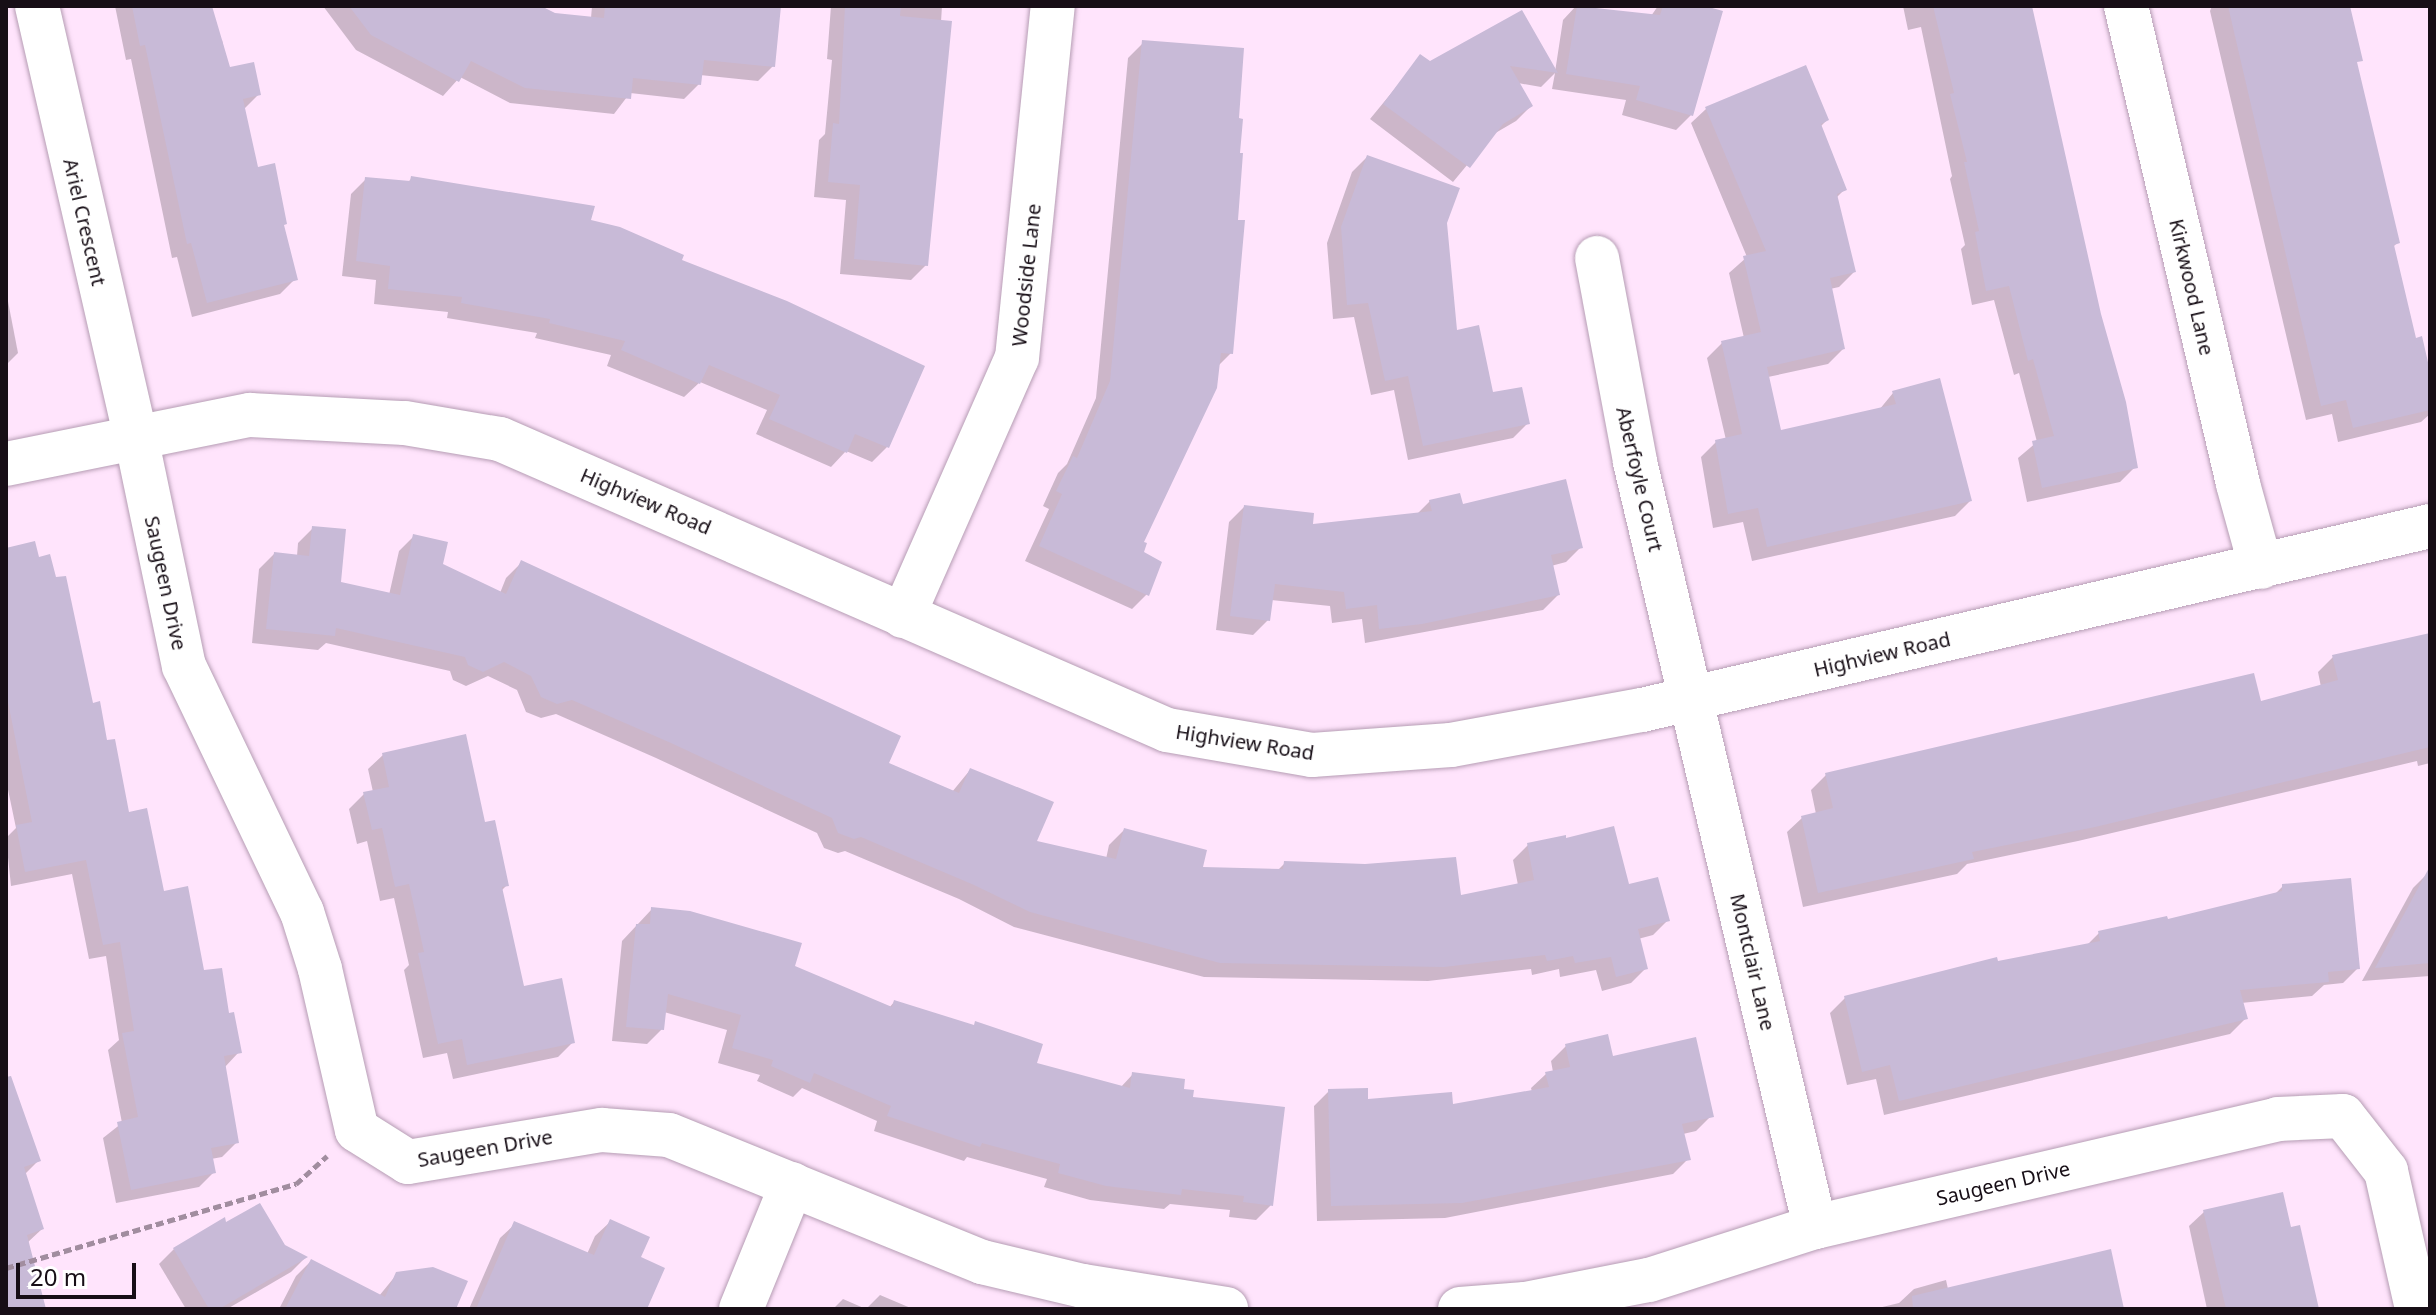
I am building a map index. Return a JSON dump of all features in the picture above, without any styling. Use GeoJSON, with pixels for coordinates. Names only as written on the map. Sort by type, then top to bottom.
{"type":"FeatureCollection","features":[{"type":"Feature","properties":{"kind":"street","name":"Ariel Crescent"},"geometry":{"type":"LineString","coordinates":[[37,6],[136,437]]}},
{"type":"Feature","properties":{"kind":"street","name":"Woodside Lane"},"geometry":{"type":"LineString","coordinates":[[903,616],[1017,358],[1053,6]]}},
{"type":"Feature","properties":{"kind":"street","name":"Kirkwood Lane"},"geometry":{"type":"LineString","coordinates":[[2126,6],[2238,484],[2261,567]]}},
{"type":"Feature","properties":{"kind":"street","name":"Aberfoyle Court"},"geometry":{"type":"LineString","coordinates":[[1597,258],[1635,462],[1691,697]]}},
{"type":"Feature","properties":{"kind":"street","name":"Highview Road"},"geometry":{"type":"LineString","coordinates":[[6,464],[250,415],[405,423],[500,439],[1167,730],[1312,755],[1451,745],[1642,710],[2430,526]]}},
{"type":"Feature","properties":{"kind":"street","name":"Saugeen Drive"},"geometry":{"type":"LineString","coordinates":[[136,437],[184,666],[302,912],[320,969],[357,1130],[408,1162],[602,1130],[669,1135],[982,1262],[1083,1286],[1226,1309]]}},
{"type":"Feature","properties":{"kind":"street","name":"Montclair Lane"},"geometry":{"type":"LineString","coordinates":[[1691,697],[1815,1227]]}},
{"type":"Feature","properties":{"kind":"street","name":"Saugeen Drive"},"geometry":{"type":"LineString","coordinates":[[1460,1309],[1525,1304],[1649,1280],[1815,1227],[2278,1119],[2343,1116],[2386,1171],[2417,1309]]}},
{"type":"Feature","properties":{"kind":"street"},"geometry":{"type":"LineString","coordinates":[[741,1309],[792,1184]]}},
{"type":"Feature","properties":{"kind":"path"},"geometry":{"type":"LineString","coordinates":[[6,1268],[296,1184],[357,1130]]}},
{"type":"Feature","properties":{"kind":"building"},"geometry":{"type":"Polygon","coordinates":[[[132,6],[212,6],[230,67],[254,62],[261,95],[243,99],[258,167],[275,163],[287,224],[284,225],[298,280],[207,303],[191,243],[187,244],[145,45],[140,46],[132,6]]]}},
{"type":"Feature","properties":{"kind":"building"},"geometry":{"type":"Polygon","coordinates":[[[349,6],[541,6],[555,13],[604,18],[605,6],[781,6],[775,67],[704,60],[701,85],[633,78],[631,99],[525,88],[471,61],[459,82],[371,35],[349,6]]]}},
{"type":"Feature","properties":{"kind":"building"},"geometry":{"type":"Polygon","coordinates":[[[845,6],[901,6],[900,16],[952,21],[928,266],[854,259],[860,185],[828,182],[833,123],[839,124],[845,6]]]}},
{"type":"Feature","properties":{"kind":"building"},"geometry":{"type":"Polygon","coordinates":[[[1577,6],[1660,15],[1663,6],[1705,6],[1723,11],[1693,116],[1636,100],[1640,86],[1566,74],[1577,6]]]}},
{"type":"Feature","properties":{"kind":"building"},"geometry":{"type":"Polygon","coordinates":[[[1933,6],[2032,6],[2101,314],[2126,402],[2138,468],[2042,488],[2032,441],[2054,436],[2033,359],[2028,361],[2009,286],[1986,291],[1975,232],[1979,231],[1964,162],[1967,162],[1933,6]]]}},
{"type":"Feature","properties":{"kind":"building"},"geometry":{"type":"Polygon","coordinates":[[[2228,6],[2350,6],[2363,61],[2357,62],[2400,243],[2394,245],[2416,338],[2422,336],[2430,371],[2430,410],[2353,428],[2346,400],[2321,406],[2228,6]]]}},
{"type":"Feature","properties":{"kind":"building"},"geometry":{"type":"Polygon","coordinates":[[[1522,10],[1558,73],[1510,66],[1533,106],[1503,124],[1470,168],[1383,104],[1420,54],[1430,61],[1522,10]]]}},
{"type":"Feature","properties":{"kind":"building"},"geometry":{"type":"Polygon","coordinates":[[[1142,40],[1244,48],[1239,118],[1243,119],[1240,153],[1243,153],[1238,220],[1245,220],[1233,354],[1221,353],[1217,388],[1144,542],[1147,543],[1144,552],[1162,562],[1149,596],[1039,546],[1062,494],[1056,491],[1073,456],[1077,458],[1110,381],[1142,40]]]}},
{"type":"Feature","properties":{"kind":"building"},"geometry":{"type":"Polygon","coordinates":[[[1806,65],[1829,120],[1821,124],[1847,190],[1837,194],[1856,272],[1830,278],[1845,349],[1767,367],[1781,430],[1896,404],[1892,391],[1940,378],[1972,501],[1767,547],[1758,508],[1728,514],[1715,440],[1742,434],[1721,341],[1761,332],[1743,256],[1766,251],[1705,107],[1806,65]]]}},
{"type":"Feature","properties":{"kind":"building"},"geometry":{"type":"Polygon","coordinates":[[[1367,155],[1460,188],[1447,223],[1457,330],[1479,325],[1493,392],[1522,387],[1530,424],[1423,446],[1408,376],[1385,381],[1368,303],[1347,305],[1341,227],[1367,155]]]}},
{"type":"Feature","properties":{"kind":"building"},"geometry":{"type":"Polygon","coordinates":[[[411,176],[595,206],[591,220],[620,227],[684,255],[682,260],[787,301],[925,366],[889,448],[855,434],[847,453],[769,419],[780,395],[709,365],[700,384],[621,350],[625,341],[549,323],[550,319],[461,303],[462,297],[388,289],[390,266],[356,261],[365,177],[410,181],[411,176]]]}},
{"type":"Feature","properties":{"kind":"building"},"geometry":{"type":"Polygon","coordinates":[[[1566,479],[1583,548],[1551,555],[1560,595],[1422,624],[1379,629],[1377,605],[1346,609],[1344,592],[1275,584],[1270,621],[1230,616],[1244,505],[1314,513],[1313,524],[1432,511],[1429,500],[1460,493],[1463,504],[1566,479]]]}},
{"type":"Feature","properties":{"kind":"building"},"geometry":{"type":"Polygon","coordinates":[[[312,526],[346,529],[341,582],[400,595],[413,534],[448,542],[443,564],[506,594],[521,560],[901,736],[889,763],[959,793],[970,768],[1054,802],[1037,841],[1116,859],[1124,828],[1207,850],[1203,867],[1283,869],[1284,861],[1365,864],[1456,857],[1461,895],[1534,880],[1527,843],[1566,835],[1566,838],[1614,826],[1629,884],[1658,877],[1670,921],[1638,929],[1648,969],[1616,977],[1611,957],[1575,963],[1573,956],[1547,961],[1545,955],[1444,967],[1220,963],[1030,912],[861,837],[854,839],[838,833],[832,818],[671,743],[572,700],[557,704],[541,697],[531,676],[504,662],[483,672],[468,665],[465,657],[336,628],[335,636],[266,629],[274,552],[309,556],[312,526]]]}},
{"type":"Feature","properties":{"kind":"building"},"geometry":{"type":"Polygon","coordinates":[[[35,541],[39,557],[50,554],[56,577],[66,576],[93,703],[100,701],[107,740],[115,739],[129,812],[147,808],[164,891],[188,886],[204,970],[222,968],[229,1013],[234,1012],[242,1053],[224,1056],[239,1143],[211,1148],[216,1173],[131,1190],[117,1122],[138,1117],[122,1033],[134,1031],[120,942],[103,945],[86,860],[25,872],[16,825],[32,822],[6,692],[6,548],[35,541]]]}},
{"type":"Feature","properties":{"kind":"building"},"geometry":{"type":"Polygon","coordinates":[[[2430,633],[2430,747],[2095,827],[1972,852],[1974,859],[1818,893],[1801,816],[1833,808],[1825,773],[2254,673],[2261,701],[2338,680],[2332,655],[2430,633]]]}},
{"type":"Feature","properties":{"kind":"building"},"geometry":{"type":"Polygon","coordinates":[[[466,734],[485,822],[495,820],[509,886],[502,887],[524,986],[562,978],[575,1043],[467,1065],[462,1039],[438,1044],[418,953],[424,952],[409,884],[395,887],[382,828],[372,830],[363,792],[389,787],[382,753],[466,734]]]}},
{"type":"Feature","properties":{"kind":"building"},"geometry":{"type":"Polygon","coordinates":[[[2430,866],[2430,963],[2375,968],[2430,866]]]}},
{"type":"Feature","properties":{"kind":"building"},"geometry":{"type":"Polygon","coordinates":[[[2351,878],[2360,969],[2328,972],[2329,982],[2240,990],[2248,1019],[1899,1101],[1890,1065],[1862,1072],[1844,996],[1997,957],[1998,961],[2100,941],[2098,931],[2167,916],[2168,919],[2282,891],[2282,884],[2351,878]]]}},
{"type":"Feature","properties":{"kind":"building"},"geometry":{"type":"Polygon","coordinates":[[[651,907],[690,911],[802,943],[795,966],[892,1007],[894,1000],[974,1025],[975,1021],[1043,1044],[1037,1063],[1130,1088],[1132,1072],[1185,1079],[1184,1089],[1194,1090],[1193,1097],[1285,1107],[1273,1206],[1243,1202],[1244,1196],[1182,1189],[1181,1195],[1106,1186],[1058,1173],[1060,1164],[982,1143],[980,1147],[887,1116],[891,1106],[814,1073],[810,1083],[771,1066],[773,1060],[732,1048],[741,1015],[668,994],[664,1030],[626,1027],[636,924],[650,924],[651,907]]]}},
{"type":"Feature","properties":{"kind":"building"},"geometry":{"type":"Polygon","coordinates":[[[1608,1034],[1613,1056],[1696,1037],[1714,1117],[1682,1124],[1691,1160],[1462,1203],[1331,1206],[1328,1089],[1368,1088],[1368,1099],[1452,1092],[1453,1104],[1549,1087],[1545,1072],[1570,1067],[1565,1044],[1608,1034]]]}},
{"type":"Feature","properties":{"kind":"building"},"geometry":{"type":"Polygon","coordinates":[[[11,1076],[41,1161],[24,1167],[44,1229],[27,1235],[46,1309],[6,1309],[6,1077],[11,1076]]]}},
{"type":"Feature","properties":{"kind":"building"},"geometry":{"type":"Polygon","coordinates":[[[2283,1192],[2291,1227],[2300,1225],[2319,1309],[2226,1309],[2203,1210],[2283,1192]]]}},
{"type":"Feature","properties":{"kind":"building"},"geometry":{"type":"Polygon","coordinates":[[[260,1203],[285,1245],[308,1257],[219,1309],[209,1309],[173,1248],[225,1217],[226,1222],[260,1203]]]}},
{"type":"Feature","properties":{"kind":"building"},"geometry":{"type":"Polygon","coordinates":[[[610,1219],[650,1237],[641,1257],[665,1268],[647,1309],[476,1309],[514,1221],[594,1255],[610,1219]]]}},
{"type":"Feature","properties":{"kind":"building"},"geometry":{"type":"Polygon","coordinates":[[[2111,1249],[2124,1309],[1913,1309],[1912,1296],[2111,1249]]]}},
{"type":"Feature","properties":{"kind":"building"},"geometry":{"type":"Polygon","coordinates":[[[311,1259],[385,1297],[396,1272],[433,1267],[468,1281],[456,1309],[285,1309],[311,1259]]]}}]}
